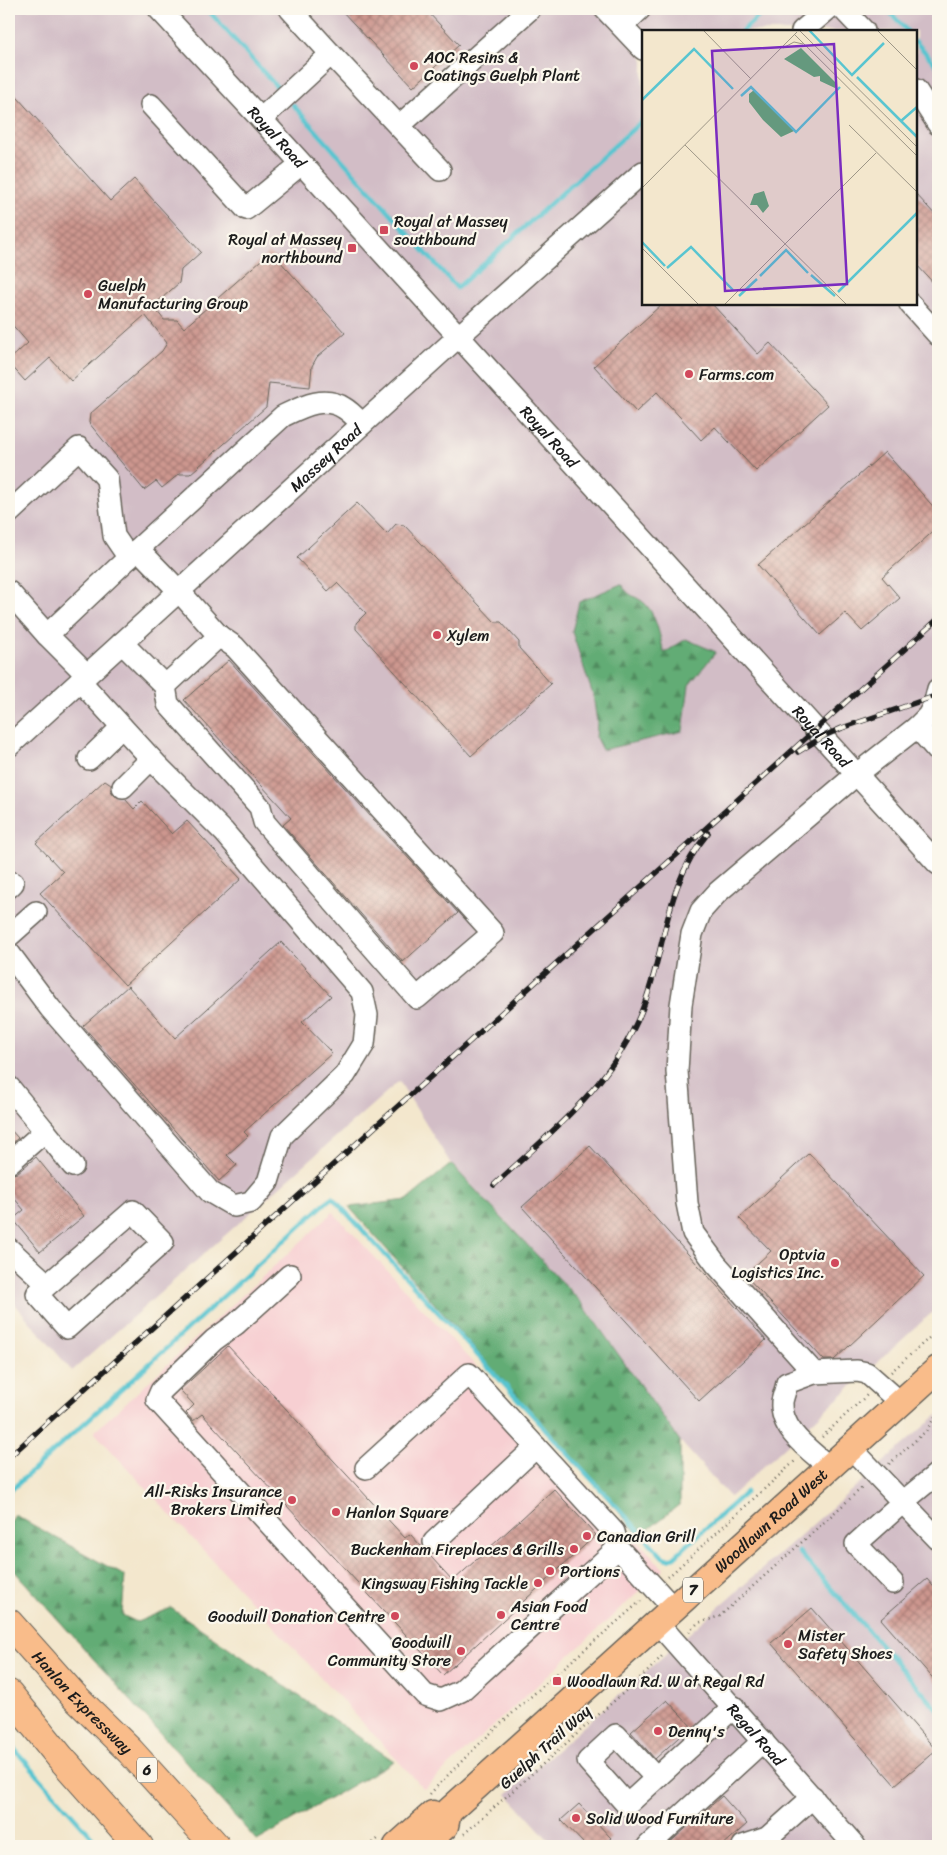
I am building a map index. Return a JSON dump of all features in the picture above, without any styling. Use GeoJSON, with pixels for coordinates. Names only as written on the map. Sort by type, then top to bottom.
{"type":"FeatureCollection","features":[{"type":"Feature","properties":{"kind":"highway","name":"Hanlon Expressway"},"geometry":{"type":"LineString","coordinates":[[9,1623],[74,1696],[130,1751],[216,1846]]}},
{"type":"Feature","properties":{"kind":"highway"},"geometry":{"type":"LineString","coordinates":[[9,1694],[60,1757],[139,1846]]}},
{"type":"Feature","properties":{"kind":"main road","name":"Woodlawn Road West"},"geometry":{"type":"LineString","coordinates":[[423,1846],[445,1826],[448,1812],[938,1369]]}},
{"type":"Feature","properties":{"kind":"main road","name":"Woodlawn Road West"},"geometry":{"type":"LineString","coordinates":[[397,1846],[434,1812],[448,1812]]}},
{"type":"Feature","properties":{"kind":"street","name":"Royal Road"},"geometry":{"type":"LineString","coordinates":[[159,9],[261,118],[857,774],[937,859]]}},
{"type":"Feature","properties":{"kind":"street"},"geometry":{"type":"LineString","coordinates":[[290,9],[440,170]]}},
{"type":"Feature","properties":{"kind":"street"},"geometry":{"type":"LineString","coordinates":[[399,126],[530,9]]}},
{"type":"Feature","properties":{"kind":"street"},"geometry":{"type":"LineString","coordinates":[[605,9],[642,48]]}},
{"type":"Feature","properties":{"kind":"street"},"geometry":{"type":"LineString","coordinates":[[622,26],[640,9]]}},
{"type":"Feature","properties":{"kind":"street"},"geometry":{"type":"LineString","coordinates":[[803,30],[828,9]]}},
{"type":"Feature","properties":{"kind":"street"},"geometry":{"type":"LineString","coordinates":[[843,9],[863,30]]}},
{"type":"Feature","properties":{"kind":"street"},"geometry":{"type":"LineString","coordinates":[[261,118],[331,54]]}},
{"type":"Feature","properties":{"kind":"street"},"geometry":{"type":"LineString","coordinates":[[917,92],[938,124]]}},
{"type":"Feature","properties":{"kind":"street"},"geometry":{"type":"LineString","coordinates":[[151,105],[246,209],[301,164]]}},
{"type":"Feature","properties":{"kind":"street","name":"Massey Road"},"geometry":{"type":"LineString","coordinates":[[9,746],[459,336],[642,173]]}},
{"type":"Feature","properties":{"kind":"street"},"geometry":{"type":"LineString","coordinates":[[911,305],[938,335]]}},
{"type":"Feature","properties":{"kind":"street"},"geometry":{"type":"LineString","coordinates":[[47,635],[133,553],[283,416],[308,405],[328,402],[344,407],[362,424]]}},
{"type":"Feature","properties":{"kind":"street"},"geometry":{"type":"LineString","coordinates":[[9,514],[79,448],[108,479],[114,536],[179,591],[219,636],[235,647],[494,933],[417,998],[264,822],[260,807],[168,704],[164,686],[122,643]]}},
{"type":"Feature","properties":{"kind":"street"},"geometry":{"type":"LineString","coordinates":[[9,953],[57,1016],[210,1192],[234,1206],[251,1202],[268,1182],[282,1136],[345,1075],[364,1044],[367,1015],[362,992],[224,832],[122,727],[84,678],[47,635],[13,605]]}},
{"type":"Feature","properties":{"kind":"street"},"geometry":{"type":"LineString","coordinates":[[164,686],[219,636]]}},
{"type":"Feature","properties":{"kind":"street"},"geometry":{"type":"LineString","coordinates":[[814,1373],[716,1264],[693,1233],[687,1203],[677,1070],[681,1005],[692,934],[701,911],[718,892],[857,774],[917,728],[928,716],[934,705],[938,689]]}},
{"type":"Feature","properties":{"kind":"street"},"geometry":{"type":"LineString","coordinates":[[89,759],[122,727]]}},
{"type":"Feature","properties":{"kind":"street"},"geometry":{"type":"LineString","coordinates":[[917,728],[938,751]]}},
{"type":"Feature","properties":{"kind":"street"},"geometry":{"type":"LineString","coordinates":[[123,787],[151,759]]}},
{"type":"Feature","properties":{"kind":"street"},"geometry":{"type":"LineString","coordinates":[[9,936],[36,912]]}},
{"type":"Feature","properties":{"kind":"street"},"geometry":{"type":"LineString","coordinates":[[9,1087],[73,1166]]}},
{"type":"Feature","properties":{"kind":"street"},"geometry":{"type":"LineString","coordinates":[[9,1163],[45,1130]]}},
{"type":"Feature","properties":{"kind":"street"},"geometry":{"type":"LineString","coordinates":[[133,1211],[163,1242],[67,1328],[37,1294],[47,1284],[133,1211]]}},
{"type":"Feature","properties":{"kind":"street"},"geometry":{"type":"LineString","coordinates":[[9,1248],[47,1284]]}},
{"type":"Feature","properties":{"kind":"street"},"geometry":{"type":"LineString","coordinates":[[290,1275],[236,1324],[214,1340],[161,1391],[157,1400],[425,1695],[441,1700],[461,1692],[618,1548]]}},
{"type":"Feature","properties":{"kind":"street"},"geometry":{"type":"LineString","coordinates":[[829,1467],[785,1424],[782,1402],[788,1382],[814,1373],[867,1373],[901,1403]]}},
{"type":"Feature","properties":{"kind":"street","name":"Regal Road"},"geometry":{"type":"LineString","coordinates":[[366,1468],[469,1374],[614,1532],[618,1548],[734,1708],[855,1846]]}},
{"type":"Feature","properties":{"kind":"street"},"geometry":{"type":"LineString","coordinates":[[434,1542],[536,1447]]}},
{"type":"Feature","properties":{"kind":"street"},"geometry":{"type":"LineString","coordinates":[[851,1448],[904,1501],[938,1539]]}},
{"type":"Feature","properties":{"kind":"street"},"geometry":{"type":"LineString","coordinates":[[893,1583],[856,1544],[938,1473]]}},
{"type":"Feature","properties":{"kind":"street"},"geometry":{"type":"LineString","coordinates":[[656,1778],[734,1708]]}},
{"type":"Feature","properties":{"kind":"street"},"geometry":{"type":"LineString","coordinates":[[648,1846],[763,1741]]}},
{"type":"Feature","properties":{"kind":"street"},"geometry":{"type":"LineString","coordinates":[[743,1846],[767,1838],[813,1797]]}},
{"type":"Feature","properties":{"kind":"path"},"geometry":{"type":"LineString","coordinates":[[698,1623],[720,1616],[926,1431],[938,1412]]}},
{"type":"Feature","properties":{"kind":"path","name":"Guelph Trail Way"},"geometry":{"type":"LineString","coordinates":[[464,1834],[649,1670],[653,1664]]}},
{"type":"Feature","properties":{"kind":"shaded area"},"geometry":{"type":"Polygon","coordinates":[[[9,9],[938,9],[938,1307],[730,1497],[680,1441],[581,1302],[451,1164],[399,1081],[72,1371],[9,1297],[9,9]]]}},
{"type":"Feature","properties":{"kind":"shaded area"},"geometry":{"type":"Polygon","coordinates":[[[333,1212],[664,1569],[424,1789],[94,1432],[333,1212]]]}},
{"type":"Feature","properties":{"kind":"shaded area"},"geometry":{"type":"Polygon","coordinates":[[[938,1414],[938,1846],[554,1846],[507,1794],[938,1414]]]}},
{"type":"Feature","properties":{"kind":"green space"},"geometry":{"type":"Polygon","coordinates":[[[621,584],[628,593],[642,601],[651,611],[657,625],[664,653],[686,639],[716,652],[689,685],[683,731],[602,750],[596,738],[597,722],[593,695],[572,632],[579,602],[621,584]]]}},
{"type":"Feature","properties":{"kind":"green space"},"geometry":{"type":"Polygon","coordinates":[[[451,1164],[581,1302],[680,1441],[680,1504],[640,1536],[349,1207],[407,1200],[451,1164]]]}},
{"type":"Feature","properties":{"kind":"green space"},"geometry":{"type":"Polygon","coordinates":[[[15,1515],[125,1576],[122,1615],[137,1622],[171,1608],[394,1761],[257,1841],[9,1565],[9,1525],[15,1515]]]}},
{"type":"Feature","properties":{"kind":"building","name":"AOC Resins & Coatings Guelph Plant"},"geometry":{"type":"Polygon","coordinates":[[[340,9],[425,9],[459,45],[413,87],[340,9]]]}},
{"type":"Feature","properties":{"kind":"building","name":"Guelph Manufacturing Group"},"geometry":{"type":"Polygon","coordinates":[[[9,88],[110,201],[134,179],[201,252],[181,270],[179,283],[153,306],[164,320],[177,320],[184,328],[269,253],[277,258],[345,333],[317,357],[312,366],[310,387],[269,383],[266,407],[190,474],[179,474],[162,488],[156,481],[144,490],[89,423],[90,414],[162,351],[167,343],[145,315],[71,381],[50,358],[25,381],[9,363],[9,360],[28,343],[9,321],[9,88]]]}},
{"type":"Feature","properties":{"kind":"building"},"geometry":{"type":"Polygon","coordinates":[[[917,195],[938,218],[938,288],[917,265],[917,195]]]}},
{"type":"Feature","properties":{"kind":"building"},"geometry":{"type":"Polygon","coordinates":[[[661,305],[713,305],[758,354],[770,343],[828,405],[756,471],[715,427],[701,440],[657,392],[636,412],[594,366],[661,305]]]}},
{"type":"Feature","properties":{"kind":"building"},"geometry":{"type":"Polygon","coordinates":[[[885,452],[938,512],[938,527],[882,577],[900,598],[862,631],[845,613],[820,635],[758,565],[885,452]]]}},
{"type":"Feature","properties":{"kind":"building","name":"Xylem"},"geometry":{"type":"Polygon","coordinates":[[[357,503],[387,534],[396,524],[404,525],[495,622],[501,622],[519,642],[519,648],[551,684],[471,756],[356,629],[356,623],[366,613],[337,583],[328,591],[297,558],[357,503]]]}},
{"type":"Feature","properties":{"kind":"building"},"geometry":{"type":"Polygon","coordinates":[[[229,660],[458,913],[403,962],[283,825],[291,818],[184,700],[229,660]]]}},
{"type":"Feature","properties":{"kind":"building"},"geometry":{"type":"Polygon","coordinates":[[[105,780],[111,784],[111,791],[115,796],[125,799],[134,809],[142,801],[172,834],[187,821],[241,879],[125,985],[40,893],[63,872],[36,843],[105,780]]]}},
{"type":"Feature","properties":{"kind":"building"},"geometry":{"type":"Polygon","coordinates":[[[281,942],[331,996],[302,1022],[332,1053],[244,1132],[248,1136],[227,1155],[237,1165],[219,1181],[83,1026],[128,986],[175,1038],[281,942]]]}},
{"type":"Feature","properties":{"kind":"building"},"geometry":{"type":"Polygon","coordinates":[[[9,1128],[18,1138],[9,1146],[9,1128]]]}},
{"type":"Feature","properties":{"kind":"building"},"geometry":{"type":"Polygon","coordinates":[[[590,1146],[766,1340],[699,1401],[522,1207],[590,1146]]]}},
{"type":"Feature","properties":{"kind":"building","name":"Optvia Logistics Inc."},"geometry":{"type":"Polygon","coordinates":[[[809,1153],[924,1276],[834,1360],[824,1360],[745,1275],[771,1251],[739,1218],[809,1153]]]}},
{"type":"Feature","properties":{"kind":"building"},"geometry":{"type":"Polygon","coordinates":[[[36,1157],[84,1216],[40,1252],[13,1219],[24,1210],[9,1192],[9,1175],[17,1173],[36,1157]]]}},
{"type":"Feature","properties":{"kind":"building","name":"Hanlon Square"},"geometry":{"type":"Polygon","coordinates":[[[228,1346],[405,1538],[410,1534],[453,1581],[554,1489],[596,1535],[443,1675],[202,1414],[193,1421],[186,1413],[194,1405],[180,1390],[228,1346]]]}},
{"type":"Feature","properties":{"kind":"building"},"geometry":{"type":"Polygon","coordinates":[[[927,1579],[938,1592],[938,1684],[881,1619],[927,1579]]]}},
{"type":"Feature","properties":{"kind":"building"},"geometry":{"type":"Polygon","coordinates":[[[812,1608],[936,1750],[895,1785],[771,1643],[812,1608]]]}},
{"type":"Feature","properties":{"kind":"building"},"geometry":{"type":"Polygon","coordinates":[[[667,1700],[691,1726],[655,1759],[631,1732],[667,1700]]]}},
{"type":"Feature","properties":{"kind":"building"},"geometry":{"type":"Polygon","coordinates":[[[722,1796],[747,1824],[722,1846],[666,1846],[722,1796]]]}},
{"type":"Feature","properties":{"kind":"building"},"geometry":{"type":"Polygon","coordinates":[[[579,1804],[611,1838],[602,1846],[586,1846],[561,1820],[579,1804]]]}},
{"type":"Feature","properties":{"kind":"waterway"},"geometry":{"type":"LineString","coordinates":[[207,9],[277,87]]}},
{"type":"Feature","properties":{"kind":"waterway"},"geometry":{"type":"LineString","coordinates":[[743,30],[767,9]]}},
{"type":"Feature","properties":{"kind":"waterway"},"geometry":{"type":"LineString","coordinates":[[887,9],[906,30]]}},
{"type":"Feature","properties":{"kind":"waterway"},"geometry":{"type":"LineString","coordinates":[[917,43],[938,67]]}},
{"type":"Feature","properties":{"kind":"waterway"},"geometry":{"type":"LineString","coordinates":[[293,105],[457,288],[642,121]]}},
{"type":"Feature","properties":{"kind":"waterway"},"geometry":{"type":"LineString","coordinates":[[9,1492],[332,1197],[663,1557],[669,1559],[674,1557],[746,1492]]}},
{"type":"Feature","properties":{"kind":"waterway"},"geometry":{"type":"LineString","coordinates":[[799,1552],[938,1710]]}},
{"type":"Feature","properties":{"kind":"waterway"},"geometry":{"type":"LineString","coordinates":[[9,1743],[100,1846]]}},
{"type":"Feature","properties":{"kind":"railway"},"geometry":{"type":"LineString","coordinates":[[9,1457],[938,619]]}},
{"type":"Feature","properties":{"kind":"railway"},"geometry":{"type":"LineString","coordinates":[[798,752],[824,736],[842,728],[938,695]]}},
{"type":"Feature","properties":{"kind":"railway"},"geometry":{"type":"LineString","coordinates":[[494,1185],[578,1106],[615,1061],[630,1037],[650,987],[674,896],[682,875],[693,854],[708,833]]}},
{"type":"Feature","properties":{"kind":"place","name":"AOC Resins & Coatings Guelph Plant"},"geometry":{"type":"Point","coordinates":[414,66]}},
{"type":"Feature","properties":{"kind":"place","name":"Royal at Massey southbound"},"geometry":{"type":"Point","coordinates":[384,230]}},
{"type":"Feature","properties":{"kind":"place","name":"Royal at Massey northbound"},"geometry":{"type":"Point","coordinates":[352,248]}},
{"type":"Feature","properties":{"kind":"place","name":"Guelph Manufacturing Group"},"geometry":{"type":"Point","coordinates":[88,294]}},
{"type":"Feature","properties":{"kind":"place","name":"Farms.com"},"geometry":{"type":"Point","coordinates":[689,374]}},
{"type":"Feature","properties":{"kind":"place","name":"Xylem"},"geometry":{"type":"Point","coordinates":[437,635]}},
{"type":"Feature","properties":{"kind":"place","name":"Optvia Logistics Inc."},"geometry":{"type":"Point","coordinates":[835,1263]}},
{"type":"Feature","properties":{"kind":"place","name":"All-Risks Insurance Brokers Limited"},"geometry":{"type":"Point","coordinates":[292,1500]}},
{"type":"Feature","properties":{"kind":"place","name":"Hanlon Square"},"geometry":{"type":"Point","coordinates":[336,1512]}},
{"type":"Feature","properties":{"kind":"place","name":"Canadian Grill"},"geometry":{"type":"Point","coordinates":[587,1536]}},
{"type":"Feature","properties":{"kind":"place","name":"Buckenham Fireplaces & Grills"},"geometry":{"type":"Point","coordinates":[574,1549]}},
{"type":"Feature","properties":{"kind":"place","name":"Portions"},"geometry":{"type":"Point","coordinates":[550,1571]}},
{"type":"Feature","properties":{"kind":"place","name":"Kingsway Fishing Tackle"},"geometry":{"type":"Point","coordinates":[538,1583]}},
{"type":"Feature","properties":{"kind":"place","name":"Asian Food Centre"},"geometry":{"type":"Point","coordinates":[501,1615]}},
{"type":"Feature","properties":{"kind":"place","name":"Goodwill Donation Centre"},"geometry":{"type":"Point","coordinates":[395,1616]}},
{"type":"Feature","properties":{"kind":"place","name":"Mister Safety Shoes"},"geometry":{"type":"Point","coordinates":[788,1644]}},
{"type":"Feature","properties":{"kind":"place","name":"Goodwill Community Store"},"geometry":{"type":"Point","coordinates":[461,1651]}},
{"type":"Feature","properties":{"kind":"place","name":"Woodlawn Rd. W at Regal Rd"},"geometry":{"type":"Point","coordinates":[557,1681]}},
{"type":"Feature","properties":{"kind":"place","name":"Denny's"},"geometry":{"type":"Point","coordinates":[658,1731]}},
{"type":"Feature","properties":{"kind":"place","name":"Solid Wood Furniture"},"geometry":{"type":"Point","coordinates":[576,1818]}}]}
